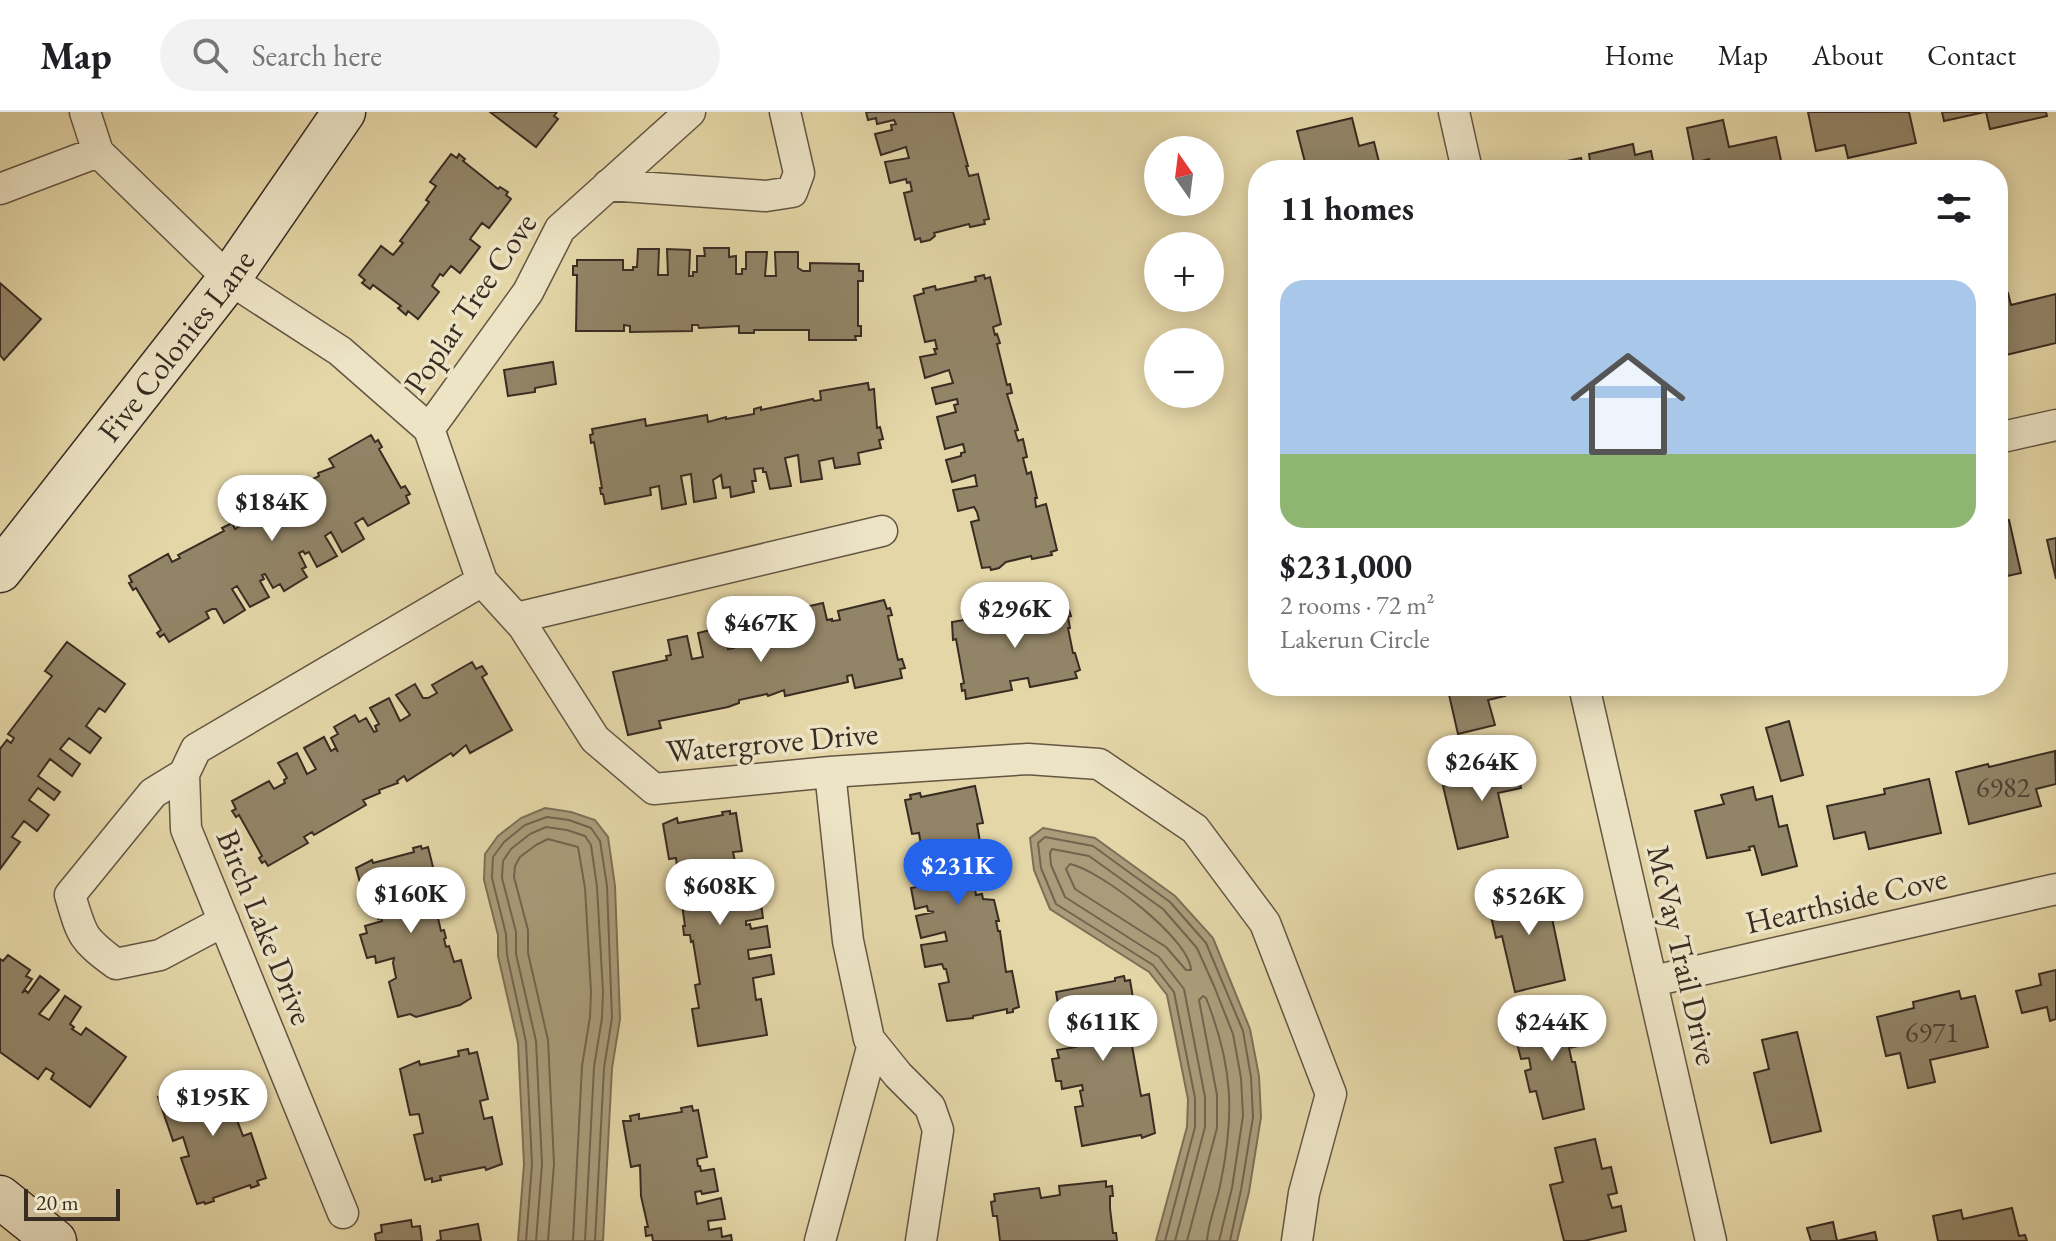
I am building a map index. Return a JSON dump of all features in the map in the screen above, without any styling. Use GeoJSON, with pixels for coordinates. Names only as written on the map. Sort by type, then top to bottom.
{"type":"FeatureCollection","features":[{"type":"Feature","properties":{"kind":"street","name":"Watergrove Drive"},"geometry":{"type":"LineString","coordinates":[[85,112],[98,152],[229,279],[340,351],[429,429],[482,581],[516,618],[595,739],[654,789],[830,772],[1028,759],[1099,764],[1195,829],[1265,923],[1331,1094],[1304,1193],[1297,1241]]}},
{"type":"Feature","properties":{"kind":"street","name":"Five Colonies Lane"},"geometry":{"type":"LineString","coordinates":[[0,571],[229,279],[344,112]]}},
{"type":"Feature","properties":{"kind":"street","name":"Poplar Tree Cove"},"geometry":{"type":"LineString","coordinates":[[429,429],[528,292],[560,229],[690,112]]}},
{"type":"Feature","properties":{"kind":"street"},"geometry":{"type":"LineString","coordinates":[[608,185],[766,196],[792,192],[799,173],[785,112]]}},
{"type":"Feature","properties":{"kind":"street"},"geometry":{"type":"LineString","coordinates":[[1454,112],[1465,160]]}},
{"type":"Feature","properties":{"kind":"street"},"geometry":{"type":"LineString","coordinates":[[0,189],[98,152]]}},
{"type":"Feature","properties":{"kind":"street"},"geometry":{"type":"LineString","coordinates":[[2008,436],[2056,425]]}},
{"type":"Feature","properties":{"kind":"street"},"geometry":{"type":"LineString","coordinates":[[516,618],[882,531]]}},
{"type":"Feature","properties":{"kind":"street"},"geometry":{"type":"LineString","coordinates":[[224,921],[160,955],[116,964],[81,933],[70,895],[153,793],[184,774],[196,749],[482,581]]}},
{"type":"Feature","properties":{"kind":"street","name":"McVay Trail Drive"},"geometry":{"type":"LineString","coordinates":[[1586,696],[1711,1241]]}},
{"type":"Feature","properties":{"kind":"street"},"geometry":{"type":"LineString","coordinates":[[830,772],[848,941],[869,1039],[898,1075],[930,1107],[938,1130],[921,1241]]}},
{"type":"Feature","properties":{"kind":"street","name":"Birch Lake Drive"},"geometry":{"type":"LineString","coordinates":[[184,774],[186,829],[343,1213]]}},
{"type":"Feature","properties":{"kind":"street","name":"Hearthside Cove"},"geometry":{"type":"LineString","coordinates":[[1653,981],[2056,889]]}},
{"type":"Feature","properties":{"kind":"street"},"geometry":{"type":"LineString","coordinates":[[820,1241],[873,1044]]}},
{"type":"Feature","properties":{"kind":"street"},"geometry":{"type":"LineString","coordinates":[[0,1197],[55,1241]]}},
{"type":"Feature","properties":{"kind":"water"},"geometry":{"type":"Polygon","coordinates":[[[545,808],[595,820],[608,837],[615,886],[620,1019],[612,1068],[603,1241],[518,1241],[524,1164],[518,1043],[498,956],[498,935],[484,880],[485,854],[498,836],[521,818],[545,808]]]}},
{"type":"Feature","properties":{"kind":"water"},"geometry":{"type":"Polygon","coordinates":[[[1043,828],[1095,838],[1175,896],[1213,938],[1250,1029],[1259,1076],[1261,1117],[1249,1192],[1237,1241],[1156,1241],[1187,1127],[1188,1099],[1167,995],[1149,972],[1050,909],[1034,870],[1030,838],[1043,828]]]}},
{"type":"Feature","properties":{"kind":"building"},"geometry":{"type":"Polygon","coordinates":[[[490,112],[557,112],[554,116],[558,119],[536,147],[490,112]]]}},
{"type":"Feature","properties":{"kind":"building"},"geometry":{"type":"Polygon","coordinates":[[[866,112],[953,112],[969,176],[978,174],[989,219],[984,220],[985,224],[970,227],[969,224],[934,233],[930,240],[915,240],[904,193],[912,191],[910,182],[907,183],[906,179],[890,183],[885,162],[909,158],[906,147],[881,155],[875,134],[892,130],[891,125],[896,124],[894,120],[877,124],[876,118],[868,120],[866,112]]]}},
{"type":"Feature","properties":{"kind":"building"},"geometry":{"type":"Polygon","coordinates":[[[1808,112],[1909,112],[1916,143],[1848,158],[1845,145],[1816,151],[1808,112]]]}},
{"type":"Feature","properties":{"kind":"building"},"geometry":{"type":"Polygon","coordinates":[[[1942,112],[1985,112],[1944,121],[1942,112]]]}},
{"type":"Feature","properties":{"kind":"building"},"geometry":{"type":"Polygon","coordinates":[[[1986,112],[2046,112],[2047,116],[1990,129],[1986,112]]]}},
{"type":"Feature","properties":{"kind":"building"},"geometry":{"type":"Polygon","coordinates":[[[1352,118],[1359,146],[1374,142],[1378,160],[1304,160],[1297,131],[1352,118]]]}},
{"type":"Feature","properties":{"kind":"building"},"geometry":{"type":"Polygon","coordinates":[[[1723,120],[1729,147],[1776,137],[1781,160],[1693,160],[1687,128],[1723,120]]]}},
{"type":"Feature","properties":{"kind":"building"},"geometry":{"type":"Polygon","coordinates":[[[1633,144],[1635,155],[1651,151],[1653,160],[1590,160],[1589,154],[1633,144]]]}},
{"type":"Feature","properties":{"kind":"building"},"geometry":{"type":"Polygon","coordinates":[[[451,154],[457,158],[459,154],[465,159],[463,161],[498,189],[500,187],[508,192],[506,195],[511,199],[489,228],[482,223],[470,239],[480,247],[460,273],[451,266],[443,276],[440,274],[432,286],[439,292],[418,319],[408,311],[406,315],[398,308],[401,306],[373,285],[370,289],[362,283],[365,280],[359,275],[381,246],[393,255],[403,243],[400,241],[429,202],[426,200],[436,186],[430,182],[451,154]]]}},
{"type":"Feature","properties":{"kind":"building"},"geometry":{"type":"Polygon","coordinates":[[[704,248],[729,248],[729,257],[736,256],[736,274],[742,274],[742,269],[746,269],[746,252],[767,252],[765,276],[776,276],[775,252],[798,252],[798,268],[803,271],[810,271],[810,263],[859,264],[859,271],[863,271],[863,281],[858,281],[858,326],[861,326],[861,336],[855,336],[856,340],[809,340],[809,330],[739,333],[739,326],[699,328],[698,325],[692,325],[692,331],[630,332],[630,326],[624,325],[624,331],[576,331],[577,275],[573,275],[573,266],[577,266],[577,260],[623,260],[623,270],[633,270],[637,267],[638,249],[659,249],[658,275],[668,275],[667,249],[690,250],[689,276],[693,276],[693,272],[697,272],[697,256],[705,256],[704,248]]]}},
{"type":"Feature","properties":{"kind":"building"},"geometry":{"type":"Polygon","coordinates":[[[984,275],[985,279],[990,277],[1001,324],[993,327],[1000,343],[997,344],[1007,385],[1010,384],[1012,393],[1007,394],[1018,430],[1015,431],[1018,441],[1023,439],[1027,457],[1023,458],[1027,474],[1031,472],[1036,507],[1046,504],[1057,550],[1051,552],[1052,555],[1006,562],[991,570],[990,567],[982,568],[971,522],[979,520],[977,512],[974,507],[958,511],[953,490],[977,486],[975,475],[952,482],[946,460],[965,452],[963,444],[945,449],[937,417],[956,412],[954,405],[958,404],[957,399],[936,404],[932,388],[953,383],[949,370],[925,378],[920,357],[936,354],[934,349],[937,349],[935,340],[925,342],[914,296],[924,293],[923,289],[935,286],[936,290],[976,281],[975,277],[984,275]]]}},
{"type":"Feature","properties":{"kind":"building"},"geometry":{"type":"Polygon","coordinates":[[[0,283],[41,319],[4,360],[0,355],[0,283]]]}},
{"type":"Feature","properties":{"kind":"building"},"geometry":{"type":"Polygon","coordinates":[[[2008,293],[2011,305],[2056,294],[2056,343],[2008,355],[2008,293]]]}},
{"type":"Feature","properties":{"kind":"building"},"geometry":{"type":"Polygon","coordinates":[[[553,362],[556,384],[535,388],[535,392],[508,396],[504,370],[553,362]]]}},
{"type":"Feature","properties":{"kind":"building"},"geometry":{"type":"Polygon","coordinates":[[[868,383],[869,390],[874,389],[877,428],[880,427],[883,439],[879,440],[881,448],[858,453],[860,464],[835,468],[833,458],[819,461],[822,479],[801,482],[798,455],[785,458],[791,486],[770,489],[763,468],[754,469],[754,492],[731,497],[730,487],[723,488],[721,475],[713,480],[716,498],[694,502],[691,474],[681,476],[686,504],[662,509],[659,486],[650,488],[651,495],[605,504],[594,442],[591,443],[592,429],[645,419],[646,426],[707,415],[708,422],[726,419],[754,414],[754,409],[761,407],[761,410],[821,400],[820,391],[868,383]]]}},
{"type":"Feature","properties":{"kind":"building"},"geometry":{"type":"Polygon","coordinates":[[[371,435],[382,447],[379,449],[401,488],[405,486],[410,494],[406,496],[409,503],[368,526],[363,518],[355,523],[364,539],[342,552],[331,532],[325,536],[337,556],[317,567],[309,552],[299,553],[307,577],[284,591],[280,584],[273,588],[265,574],[262,575],[264,579],[260,581],[269,597],[250,607],[237,586],[232,589],[245,610],[224,623],[216,609],[212,609],[206,612],[209,618],[169,642],[164,634],[160,637],[157,633],[161,630],[136,588],[133,590],[129,576],[168,554],[172,562],[180,558],[178,555],[224,531],[222,528],[232,523],[235,529],[272,506],[269,502],[334,467],[329,459],[371,435]]]}},
{"type":"Feature","properties":{"kind":"building"},"geometry":{"type":"Polygon","coordinates":[[[2008,520],[2021,573],[2008,576],[2008,520]]]}},
{"type":"Feature","properties":{"kind":"building"},"geometry":{"type":"Polygon","coordinates":[[[2056,538],[2056,579],[2047,540],[2056,538]]]}},
{"type":"Feature","properties":{"kind":"building"},"geometry":{"type":"Polygon","coordinates":[[[884,600],[892,615],[888,616],[898,660],[902,659],[905,668],[900,669],[902,678],[855,688],[852,675],[847,676],[848,682],[785,696],[784,690],[739,700],[739,703],[728,707],[659,721],[661,728],[628,735],[613,672],[667,660],[666,656],[671,655],[668,640],[687,636],[692,659],[703,657],[698,633],[723,627],[728,649],[734,648],[730,631],[737,629],[735,622],[756,617],[758,624],[765,622],[768,639],[774,637],[772,633],[776,632],[773,615],[794,610],[799,635],[808,632],[801,608],[823,603],[827,620],[832,621],[840,620],[838,611],[884,600]]]}},
{"type":"Feature","properties":{"kind":"building"},"geometry":{"type":"Polygon","coordinates":[[[1064,601],[1071,616],[1068,617],[1068,628],[1080,670],[1075,672],[1077,678],[1030,687],[1028,678],[1010,681],[1012,690],[966,699],[965,690],[962,691],[961,684],[964,683],[956,639],[953,640],[952,622],[998,614],[999,623],[1017,619],[1016,611],[1064,601]]]}},
{"type":"Feature","properties":{"kind":"building"},"geometry":{"type":"Polygon","coordinates":[[[67,642],[125,684],[105,712],[99,708],[86,726],[101,738],[90,753],[69,738],[60,749],[80,764],[72,776],[50,759],[38,776],[60,792],[54,800],[38,788],[29,800],[49,815],[37,831],[24,821],[12,837],[20,842],[0,869],[0,749],[7,740],[11,743],[14,738],[8,734],[52,676],[45,671],[67,642]]]}},
{"type":"Feature","properties":{"kind":"building"},"geometry":{"type":"Polygon","coordinates":[[[472,662],[476,669],[482,666],[487,674],[482,677],[512,730],[470,753],[466,745],[453,756],[451,753],[407,781],[404,776],[398,783],[363,800],[366,805],[314,835],[312,832],[304,837],[308,843],[268,866],[265,861],[262,863],[259,858],[262,856],[239,815],[236,817],[232,811],[236,809],[232,801],[269,781],[274,789],[285,783],[287,778],[278,763],[297,753],[307,774],[316,769],[304,748],[324,737],[331,751],[336,748],[331,738],[338,734],[334,727],[355,715],[359,722],[366,718],[374,732],[377,731],[375,726],[379,724],[370,708],[389,698],[400,721],[410,715],[396,695],[415,684],[423,698],[428,698],[437,693],[432,685],[472,662]]]}},
{"type":"Feature","properties":{"kind":"building"},"geometry":{"type":"Polygon","coordinates":[[[1449,696],[1505,696],[1488,700],[1495,725],[1458,734],[1449,696]]]}},
{"type":"Feature","properties":{"kind":"building"},"geometry":{"type":"Polygon","coordinates":[[[1789,721],[1803,775],[1781,781],[1766,728],[1789,721]]]}},
{"type":"Feature","properties":{"kind":"building"},"geometry":{"type":"Polygon","coordinates":[[[2055,751],[2056,784],[2036,789],[2041,806],[1969,824],[1956,772],[2055,751]]]}},
{"type":"Feature","properties":{"kind":"building"},"geometry":{"type":"Polygon","coordinates":[[[1513,754],[1521,788],[1498,793],[1508,837],[1458,849],[1443,786],[1481,777],[1478,763],[1513,754]]]}},
{"type":"Feature","properties":{"kind":"building"},"geometry":{"type":"Polygon","coordinates":[[[1929,779],[1941,833],[1869,849],[1865,832],[1834,839],[1827,806],[1885,794],[1884,789],[1929,779]]]}},
{"type":"Feature","properties":{"kind":"building"},"geometry":{"type":"Polygon","coordinates":[[[975,786],[983,823],[977,824],[980,842],[967,847],[976,895],[982,894],[983,899],[994,900],[1006,972],[1012,971],[1019,1007],[1013,1012],[1007,1013],[1007,1009],[947,1021],[939,984],[949,982],[946,969],[942,964],[925,967],[921,945],[947,941],[945,932],[921,938],[916,916],[934,912],[928,911],[927,906],[915,909],[911,888],[933,884],[930,873],[909,879],[905,859],[920,855],[922,851],[919,833],[912,834],[905,800],[911,799],[910,795],[920,793],[921,797],[975,786]]]}},
{"type":"Feature","properties":{"kind":"building"},"geometry":{"type":"Polygon","coordinates":[[[1753,787],[1756,800],[1772,796],[1779,827],[1787,825],[1797,866],[1762,875],[1754,846],[1749,847],[1750,850],[1707,858],[1695,811],[1724,804],[1721,795],[1753,787]]]}},
{"type":"Feature","properties":{"kind":"building"},"geometry":{"type":"Polygon","coordinates":[[[730,811],[730,814],[736,813],[742,851],[733,852],[736,866],[739,865],[739,870],[755,867],[759,889],[734,893],[736,902],[760,897],[763,918],[746,921],[746,925],[750,924],[751,929],[767,926],[770,947],[748,950],[749,959],[771,955],[774,974],[753,978],[756,1000],[761,999],[767,1035],[698,1046],[692,1009],[699,1008],[695,985],[700,984],[693,941],[690,935],[684,935],[679,883],[675,875],[678,875],[676,858],[669,859],[663,824],[677,818],[678,823],[730,811]]]}},
{"type":"Feature","properties":{"kind":"building"},"geometry":{"type":"Polygon","coordinates":[[[421,846],[422,849],[428,847],[437,883],[431,885],[435,902],[432,902],[440,917],[446,947],[449,946],[454,962],[461,960],[471,998],[460,1005],[416,1017],[410,1014],[398,1017],[389,982],[396,978],[394,958],[376,963],[375,956],[367,958],[360,935],[367,933],[365,926],[382,921],[378,919],[374,902],[366,904],[356,868],[372,860],[373,863],[414,852],[413,848],[421,846]]]}},
{"type":"Feature","properties":{"kind":"building"},"geometry":{"type":"Polygon","coordinates":[[[1544,880],[1565,980],[1515,992],[1502,936],[1496,938],[1489,908],[1508,904],[1505,890],[1544,880]]]}},
{"type":"Feature","properties":{"kind":"building"},"geometry":{"type":"Polygon","coordinates":[[[8,955],[30,970],[26,976],[32,979],[22,993],[25,990],[28,993],[40,976],[59,990],[39,1014],[49,1020],[65,996],[81,1007],[70,1024],[74,1027],[72,1029],[81,1035],[86,1028],[126,1057],[90,1107],[51,1079],[54,1073],[46,1068],[38,1079],[0,1052],[0,959],[3,961],[8,955]]]}},
{"type":"Feature","properties":{"kind":"building"},"geometry":{"type":"Polygon","coordinates":[[[2056,970],[2056,1019],[2050,1021],[2047,1007],[2022,1013],[2016,991],[2041,985],[2039,974],[2056,970]]]}},
{"type":"Feature","properties":{"kind":"building"},"geometry":{"type":"Polygon","coordinates":[[[1124,976],[1125,981],[1130,980],[1136,1016],[1127,1018],[1141,1096],[1149,1094],[1155,1133],[1142,1138],[1141,1135],[1082,1146],[1075,1107],[1083,1106],[1082,1085],[1062,1089],[1061,1081],[1056,1081],[1052,1059],[1059,1058],[1057,1050],[1076,1047],[1069,1027],[1062,1028],[1056,992],[1115,981],[1115,978],[1124,976]]]}},
{"type":"Feature","properties":{"kind":"building"},"geometry":{"type":"Polygon","coordinates":[[[1959,991],[1961,999],[1975,996],[1988,1047],[1930,1060],[1935,1082],[1908,1088],[1900,1053],[1886,1056],[1877,1017],[1914,1008],[1913,1002],[1959,991]]]}},
{"type":"Feature","properties":{"kind":"building"},"geometry":{"type":"Polygon","coordinates":[[[1575,1013],[1583,1045],[1569,1048],[1572,1062],[1575,1062],[1584,1109],[1543,1119],[1536,1091],[1530,1092],[1525,1071],[1531,1069],[1529,1058],[1521,1059],[1513,1028],[1575,1013]]]}},
{"type":"Feature","properties":{"kind":"building"},"geometry":{"type":"Polygon","coordinates":[[[1797,1032],[1821,1131],[1771,1143],[1754,1073],[1769,1069],[1762,1040],[1797,1032]]]}},
{"type":"Feature","properties":{"kind":"building"},"geometry":{"type":"Polygon","coordinates":[[[468,1049],[469,1054],[477,1052],[488,1099],[480,1101],[484,1119],[492,1117],[502,1164],[486,1170],[485,1167],[440,1176],[441,1180],[432,1182],[432,1178],[425,1180],[414,1135],[423,1133],[419,1114],[410,1115],[400,1069],[419,1061],[420,1065],[459,1056],[458,1051],[468,1049]]]}},
{"type":"Feature","properties":{"kind":"building"},"geometry":{"type":"Polygon","coordinates":[[[230,1073],[245,1117],[237,1120],[243,1136],[251,1133],[266,1178],[257,1181],[259,1185],[251,1188],[250,1185],[213,1198],[214,1201],[197,1204],[181,1158],[189,1156],[183,1137],[173,1141],[158,1097],[230,1073]]]}},
{"type":"Feature","properties":{"kind":"building"},"geometry":{"type":"Polygon","coordinates":[[[692,1106],[693,1111],[698,1110],[707,1157],[697,1159],[698,1166],[701,1171],[714,1169],[718,1191],[695,1192],[697,1204],[721,1198],[725,1219],[708,1221],[709,1230],[721,1228],[722,1237],[731,1235],[732,1241],[653,1241],[652,1235],[646,1236],[645,1227],[648,1227],[641,1196],[640,1165],[631,1167],[623,1121],[631,1121],[630,1116],[639,1114],[639,1119],[682,1112],[681,1108],[692,1106]]]}},
{"type":"Feature","properties":{"kind":"building"},"geometry":{"type":"Polygon","coordinates":[[[1595,1139],[1602,1169],[1611,1167],[1617,1193],[1608,1195],[1612,1208],[1621,1206],[1626,1231],[1584,1241],[1564,1241],[1550,1185],[1563,1182],[1555,1148],[1595,1139]]]}},
{"type":"Feature","properties":{"kind":"building"},"geometry":{"type":"Polygon","coordinates":[[[1106,1181],[1106,1187],[1112,1186],[1110,1208],[1117,1241],[1000,1241],[997,1216],[993,1216],[991,1202],[995,1201],[994,1194],[1039,1188],[1041,1198],[1060,1195],[1059,1186],[1106,1181]]]}},
{"type":"Feature","properties":{"kind":"building"},"geometry":{"type":"Polygon","coordinates":[[[2012,1208],[2019,1236],[2025,1235],[2027,1241],[1938,1241],[1933,1216],[1961,1210],[1963,1219],[2012,1208]]]}},
{"type":"Feature","properties":{"kind":"building"},"geometry":{"type":"Polygon","coordinates":[[[411,1220],[412,1227],[420,1226],[422,1241],[376,1241],[375,1234],[382,1232],[381,1225],[411,1220]]]}},
{"type":"Feature","properties":{"kind":"building"},"geometry":{"type":"Polygon","coordinates":[[[1833,1222],[1837,1241],[1811,1241],[1807,1228],[1833,1222]]]}},
{"type":"Feature","properties":{"kind":"building"},"geometry":{"type":"Polygon","coordinates":[[[478,1224],[481,1241],[436,1241],[441,1240],[440,1231],[478,1224]]]}},
{"type":"Feature","properties":{"kind":"building"},"geometry":{"type":"Polygon","coordinates":[[[1875,1232],[1877,1241],[1837,1241],[1875,1232]]]}}]}
